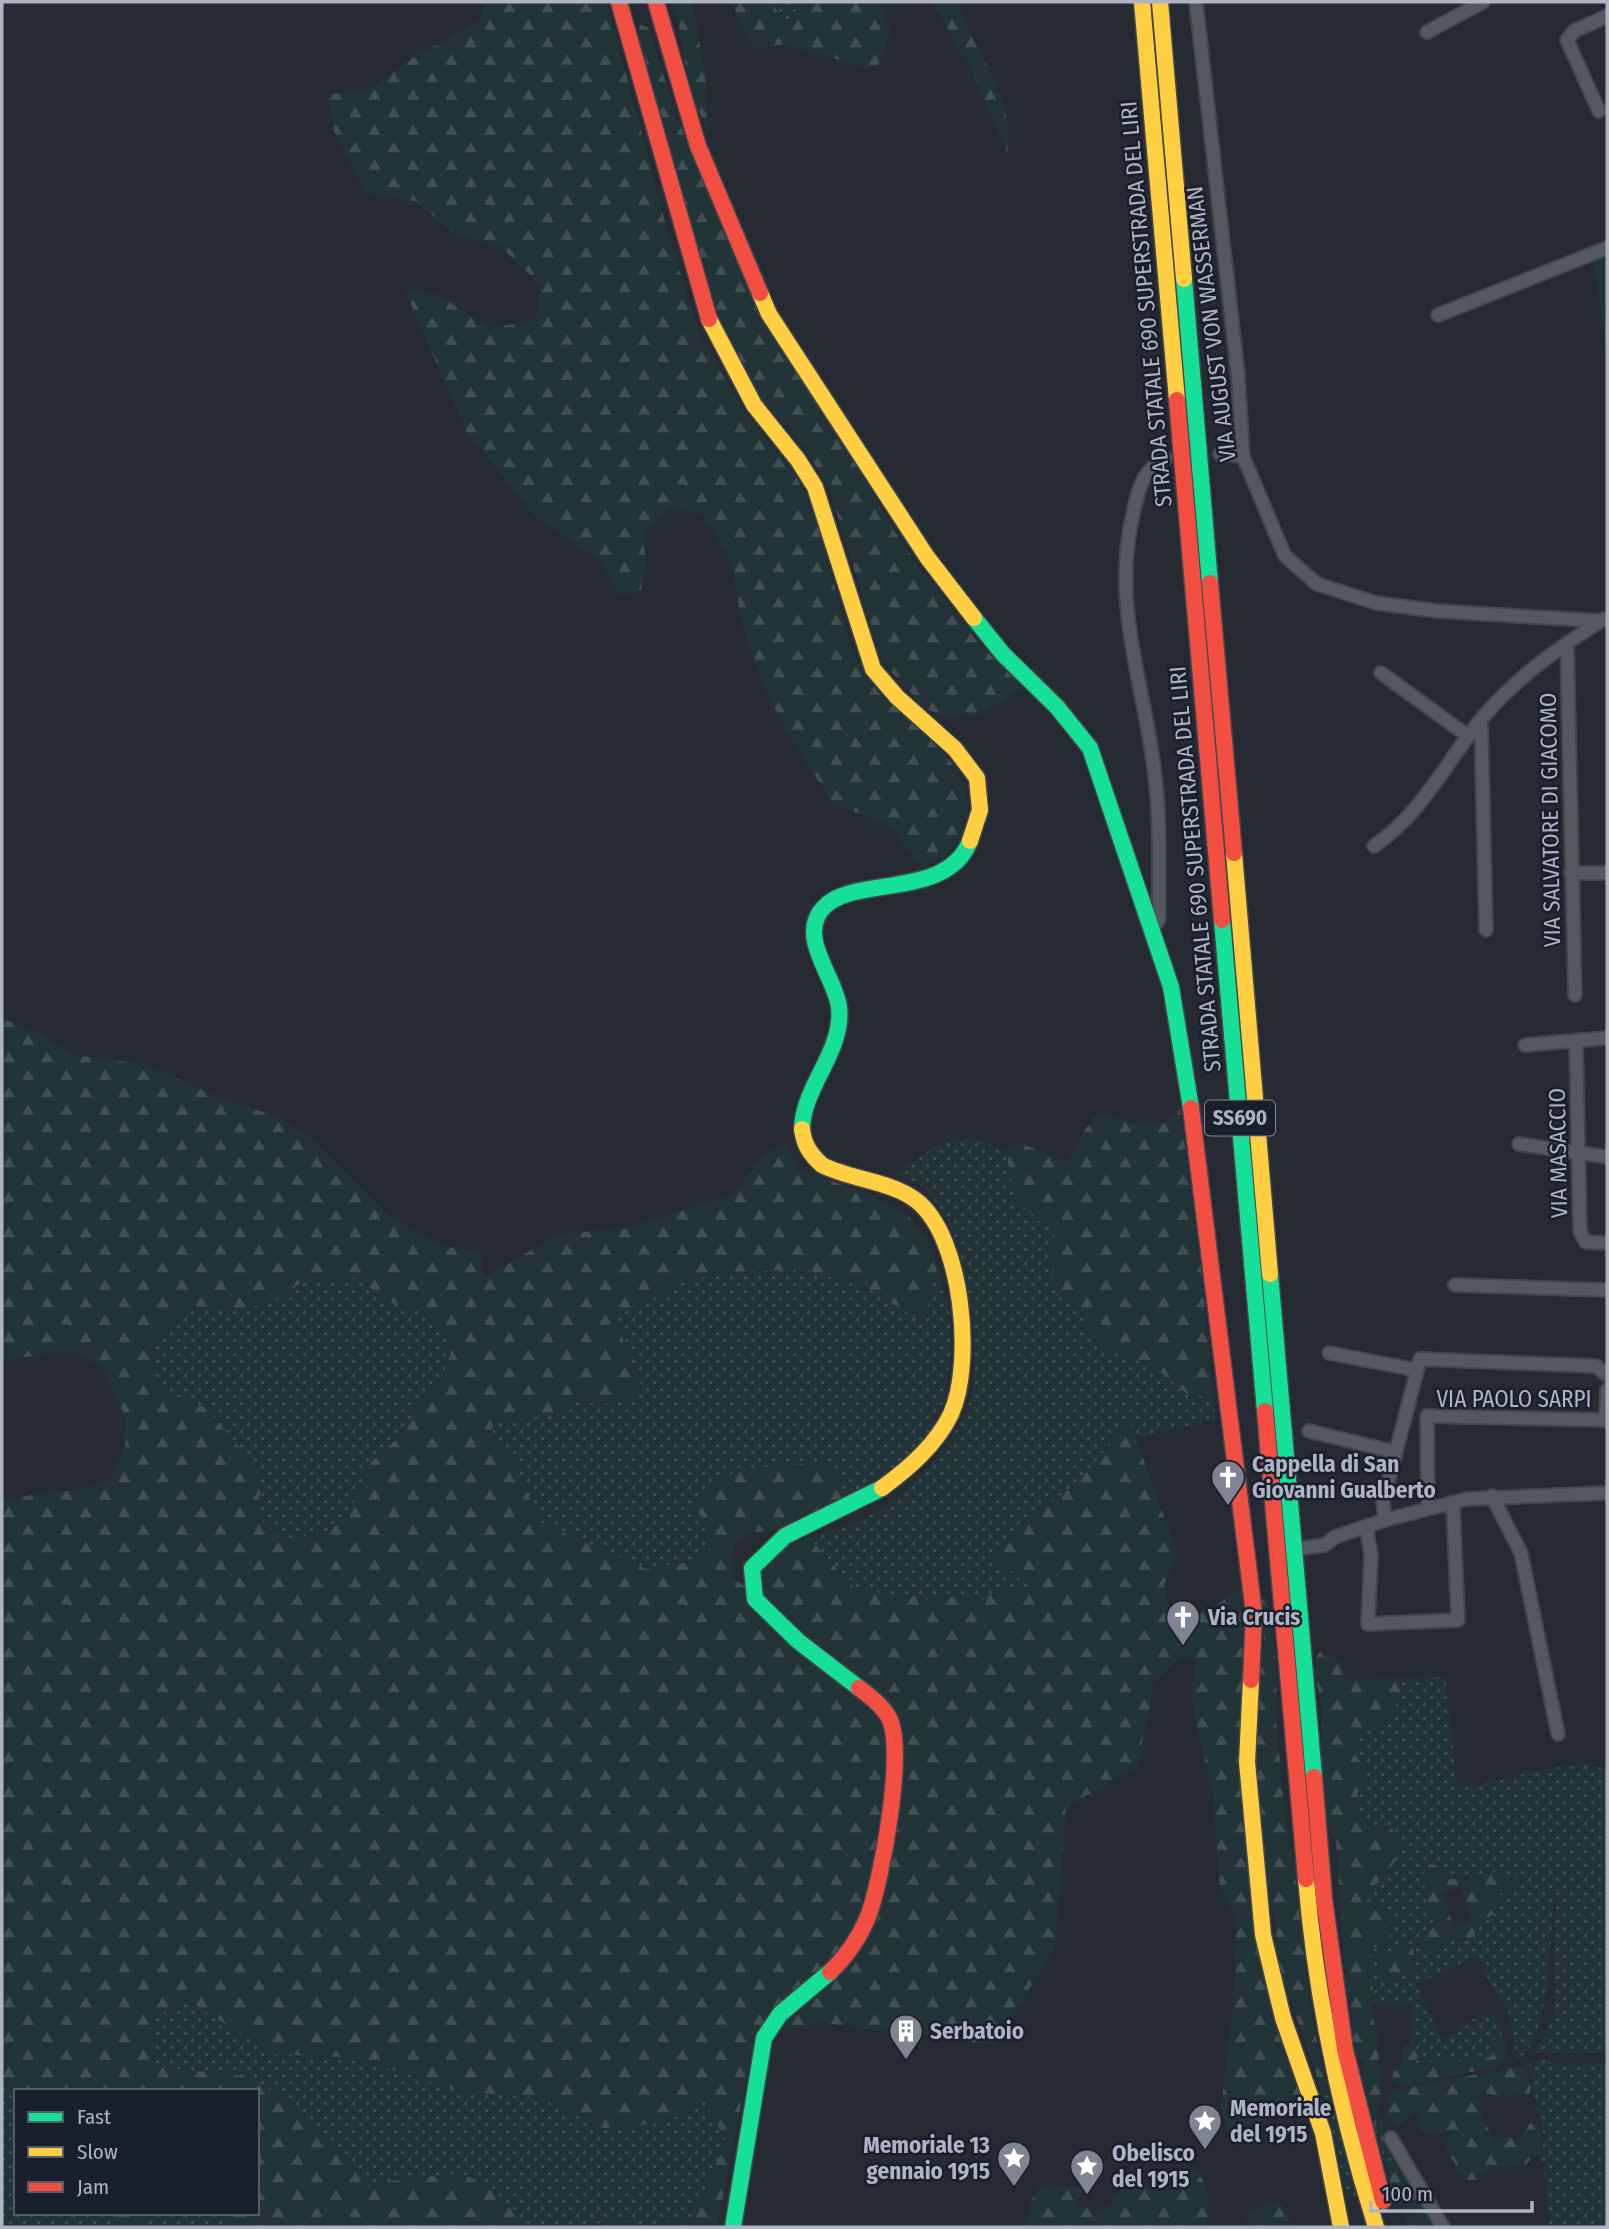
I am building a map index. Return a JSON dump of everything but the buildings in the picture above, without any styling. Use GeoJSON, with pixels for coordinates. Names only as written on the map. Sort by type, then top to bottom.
{"type":"FeatureCollection","features":[{"type":"Feature","properties":{"kind":"main road"},"geometry":{"type":"LineString","coordinates":[[619,2],[700,294],[715,335],[754,405],[798,460],[815,487],[873,669],[885,686],[968,765],[979,781],[981,808],[975,836],[969,849],[942,873],[845,895],[826,907],[815,920],[815,941],[837,999],[839,1017],[833,1048],[806,1106],[804,1141],[818,1163],[832,1171],[896,1189],[918,1202],[929,1213],[947,1246],[954,1266],[961,1369],[950,1414],[925,1449],[892,1480],[855,1504],[778,1537],[752,1568],[755,1599],[803,1645],[880,1707],[894,1725],[896,1741],[890,1810],[872,1908],[862,1931],[849,1953],[825,1980],[775,2018],[764,2038],[733,2227]]}},
{"type":"Feature","properties":{"kind":"main road"},"geometry":{"type":"LineString","coordinates":[[656,2],[698,146],[769,314],[927,557],[1003,654],[1057,707],[1090,748],[1171,987],[1186,1066],[1254,1613],[1247,1762],[1263,1935],[1283,2018],[1323,2133],[1341,2227]]}},
{"type":"Feature","properties":{"kind":"main road","name":"STRADA STATALE 690 SUPERSTRADA DEL LIRI"},"geometry":{"type":"LineString","coordinates":[[1142,2],[1309,1915],[1332,2077],[1352,2156],[1376,2227]]}},
{"type":"Feature","properties":{"kind":"main road","name":"STRADA STATALE 690 SUPERSTRADA DEL LIRI"},"geometry":{"type":"LineString","coordinates":[[1160,2],[1324,1898],[1345,2050],[1367,2144],[1391,2227]]}},
{"type":"Feature","properties":{"kind":"street","name":"VIA AUGUST VON WASSERMAN"},"geometry":{"type":"LineString","coordinates":[[1196,2],[1238,375],[1243,456],[1281,551],[1297,570],[1323,587],[1360,600],[1406,608],[1604,619]]}},
{"type":"Feature","properties":{"kind":"street"},"geometry":{"type":"LineString","coordinates":[[1427,32],[1483,2]]}},
{"type":"Feature","properties":{"kind":"street"},"geometry":{"type":"LineString","coordinates":[[1599,111],[1567,40],[1574,31],[1607,16]]}},
{"type":"Feature","properties":{"kind":"street"},"geometry":{"type":"LineString","coordinates":[[1438,315],[1607,248]]}},
{"type":"Feature","properties":{"kind":"street"},"geometry":{"type":"LineString","coordinates":[[1220,454],[1243,456]]}},
{"type":"Feature","properties":{"kind":"street"},"geometry":{"type":"LineString","coordinates":[[1152,929],[1159,919],[1158,810],[1155,773],[1130,649],[1125,595],[1128,538],[1137,494],[1146,473],[1166,458]]}},
{"type":"Feature","properties":{"kind":"street"},"geometry":{"type":"LineString","coordinates":[[1374,846],[1411,816],[1481,720],[1526,675],[1604,619]]}},
{"type":"Feature","properties":{"kind":"street","name":"VIA SALVATORE DI GIACOMO"},"geometry":{"type":"LineString","coordinates":[[1567,644],[1575,995]]}},
{"type":"Feature","properties":{"kind":"street"},"geometry":{"type":"LineString","coordinates":[[1381,673],[1468,736]]}},
{"type":"Feature","properties":{"kind":"street"},"geometry":{"type":"LineString","coordinates":[[1481,720],[1486,930]]}},
{"type":"Feature","properties":{"kind":"street"},"geometry":{"type":"LineString","coordinates":[[1571,873],[1607,873]]}},
{"type":"Feature","properties":{"kind":"street"},"geometry":{"type":"LineString","coordinates":[[1525,1045],[1607,1038]]}},
{"type":"Feature","properties":{"kind":"street","name":"VIA MASACCIO"},"geometry":{"type":"LineString","coordinates":[[1576,1041],[1581,1234],[1590,1243],[1607,1243]]}},
{"type":"Feature","properties":{"kind":"street"},"geometry":{"type":"LineString","coordinates":[[1519,1144],[1607,1157]]}},
{"type":"Feature","properties":{"kind":"street"},"geometry":{"type":"LineString","coordinates":[[1455,1286],[1607,1290]]}},
{"type":"Feature","properties":{"kind":"street"},"geometry":{"type":"LineString","coordinates":[[1329,1353],[1417,1370]]}},
{"type":"Feature","properties":{"kind":"street"},"geometry":{"type":"LineString","coordinates":[[1385,1520],[1383,1502],[1420,1359],[1597,1366],[1607,1375]]}},
{"type":"Feature","properties":{"kind":"street"},"geometry":{"type":"LineString","coordinates":[[1607,1390],[1607,1420]]}},
{"type":"Feature","properties":{"kind":"street","name":"VIA PAOLO SARPI"},"geometry":{"type":"LineString","coordinates":[[1428,1509],[1427,1416],[1607,1420]]}},
{"type":"Feature","properties":{"kind":"street"},"geometry":{"type":"LineString","coordinates":[[1309,1432],[1395,1452]]}},
{"type":"Feature","properties":{"kind":"street"},"geometry":{"type":"LineString","coordinates":[[1304,1548],[1325,1545],[1335,1537],[1385,1520],[1453,1503],[1492,1496],[1607,1493]]}},
{"type":"Feature","properties":{"kind":"street"},"geometry":{"type":"LineString","coordinates":[[1492,1496],[1511,1531],[1524,1565],[1558,1734]]}},
{"type":"Feature","properties":{"kind":"street"},"geometry":{"type":"LineString","coordinates":[[1366,1526],[1371,1555],[1368,1624],[1458,1620],[1453,1503]]}},
{"type":"Feature","properties":{"kind":"street"},"geometry":{"type":"LineString","coordinates":[[1391,2138],[1443,2227]]}},
{"type":"Feature","properties":{"kind":"green space"},"geometry":{"type":"Polygon","coordinates":[[[485,2],[607,2],[669,237],[701,338],[745,413],[796,476],[815,516],[854,657],[878,692],[914,722],[959,771],[969,805],[963,832],[949,853],[923,868],[887,824],[834,804],[803,758],[770,700],[742,626],[732,562],[704,516],[671,507],[642,532],[646,559],[641,590],[620,596],[600,561],[535,516],[466,431],[405,291],[439,295],[489,328],[536,320],[541,285],[500,246],[455,234],[415,201],[365,193],[334,131],[327,94],[366,92],[419,53],[444,42],[480,19],[485,2]]]}},
{"type":"Feature","properties":{"kind":"green space"},"geometry":{"type":"Polygon","coordinates":[[[672,2],[693,2],[705,77],[708,134],[689,86],[677,14],[672,2]]]}},
{"type":"Feature","properties":{"kind":"green space"},"geometry":{"type":"Polygon","coordinates":[[[730,2],[773,2],[783,24],[797,10],[799,2],[879,2],[891,31],[878,66],[857,65],[784,44],[755,49],[730,2]]]}},
{"type":"Feature","properties":{"kind":"green space"},"geometry":{"type":"Polygon","coordinates":[[[773,2],[799,2],[797,10],[783,25],[773,2]]]}},
{"type":"Feature","properties":{"kind":"green space"},"geometry":{"type":"Polygon","coordinates":[[[933,2],[959,2],[961,13],[1001,99],[1008,135],[1007,153],[974,76],[933,2]]]}},
{"type":"Feature","properties":{"kind":"green space"},"geometry":{"type":"Polygon","coordinates":[[[639,24],[648,27],[676,115],[706,183],[843,443],[903,545],[980,645],[1023,687],[982,713],[944,716],[926,709],[882,662],[830,490],[805,448],[761,399],[722,325],[682,199],[638,41],[639,24]]]}},
{"type":"Feature","properties":{"kind":"green space"},"geometry":{"type":"Polygon","coordinates":[[[1607,256],[1607,359],[1594,262],[1607,256]]]}},
{"type":"Feature","properties":{"kind":"green space"},"geometry":{"type":"Polygon","coordinates":[[[2,1018],[39,1034],[74,1055],[144,1064],[222,1099],[276,1116],[311,1137],[390,1217],[442,1246],[480,1252],[484,1278],[559,1234],[628,1228],[734,1194],[764,1154],[785,1143],[798,1169],[875,1196],[907,1214],[926,1240],[937,1265],[924,1323],[866,1287],[810,1271],[791,1270],[729,1272],[683,1280],[659,1295],[617,1313],[625,1348],[641,1382],[632,1402],[572,1402],[552,1416],[492,1420],[493,1435],[518,1469],[539,1522],[646,1569],[696,1561],[711,1550],[708,1525],[694,1507],[714,1477],[770,1466],[825,1463],[842,1480],[841,1502],[792,1525],[743,1537],[736,1544],[733,1553],[732,1577],[744,1586],[759,1587],[763,1567],[774,1553],[789,1544],[809,1538],[856,1590],[942,1597],[985,1595],[1028,1586],[991,1554],[1077,1482],[1130,1422],[1177,1552],[1164,1585],[1170,1611],[1208,1611],[1247,1584],[1244,1690],[1238,1747],[1247,1862],[1258,1952],[1278,2034],[1304,2104],[1228,2133],[1221,2107],[1234,1998],[1236,1920],[1220,1890],[1213,1795],[1191,1699],[1195,1659],[1182,1656],[1155,1682],[1137,1767],[1066,1807],[1055,1947],[995,2045],[817,2022],[754,2039],[717,2227],[600,2227],[610,2219],[643,2225],[690,2220],[712,2175],[725,2139],[705,2101],[663,2123],[603,2128],[540,2098],[456,2091],[399,2071],[338,2057],[273,2054],[187,2000],[154,2018],[154,2067],[246,2076],[290,2101],[373,2183],[460,2173],[491,2187],[523,2221],[536,2227],[221,2227],[226,2215],[259,2215],[259,2089],[14,2089],[2,2084],[2,1499],[81,1489],[110,1479],[125,1446],[125,1417],[103,1367],[71,1350],[7,1360],[2,1356],[2,1018]],[[357,1278],[305,1280],[279,1298],[246,1309],[188,1306],[155,1337],[154,1373],[167,1393],[206,1408],[249,1458],[262,1485],[256,1514],[281,1541],[327,1532],[352,1506],[371,1462],[405,1432],[418,1402],[434,1392],[442,1379],[451,1352],[444,1328],[425,1313],[392,1303],[357,1278]]]}},
{"type":"Feature","properties":{"kind":"green space"},"geometry":{"type":"Polygon","coordinates":[[[1180,1108],[1203,1284],[1213,1398],[1187,1394],[1155,1367],[1095,1345],[1083,1319],[1053,1279],[1052,1232],[1017,1200],[1005,1151],[1021,1143],[1066,1163],[1094,1115],[1108,1115],[1136,1124],[1156,1124],[1166,1123],[1180,1108]]]}},
{"type":"Feature","properties":{"kind":"green space"},"geometry":{"type":"Polygon","coordinates":[[[973,1138],[1005,1151],[1017,1200],[1052,1232],[1054,1279],[1083,1319],[1095,1345],[1155,1367],[1187,1394],[1213,1398],[1216,1420],[1136,1437],[1130,1423],[1077,1482],[991,1554],[1029,1586],[964,1597],[856,1590],[809,1538],[879,1511],[912,1483],[941,1452],[954,1433],[970,1400],[974,1378],[975,1350],[967,1285],[948,1224],[934,1200],[918,1184],[893,1175],[939,1144],[973,1138]]]}},
{"type":"Feature","properties":{"kind":"green space"},"geometry":{"type":"Polygon","coordinates":[[[937,1265],[950,1315],[951,1353],[945,1400],[926,1438],[893,1468],[841,1502],[708,1525],[711,1551],[696,1561],[646,1569],[539,1522],[518,1469],[493,1435],[492,1419],[552,1416],[572,1402],[606,1404],[641,1382],[625,1348],[616,1313],[659,1295],[683,1280],[729,1272],[810,1271],[866,1287],[924,1323],[937,1265]]]}},
{"type":"Feature","properties":{"kind":"green space"},"geometry":{"type":"Polygon","coordinates":[[[357,1278],[392,1303],[425,1313],[444,1328],[451,1352],[442,1379],[434,1392],[418,1402],[405,1432],[371,1462],[352,1506],[327,1532],[281,1542],[256,1514],[262,1485],[249,1458],[206,1409],[167,1393],[154,1373],[155,1337],[188,1306],[246,1309],[279,1298],[305,1280],[357,1278]]]}},
{"type":"Feature","properties":{"kind":"green space"},"geometry":{"type":"Polygon","coordinates":[[[1264,1599],[1268,1601],[1277,1669],[1276,1719],[1285,1816],[1294,1862],[1309,2002],[1325,2080],[1318,2080],[1275,1955],[1275,1918],[1265,1899],[1254,1796],[1259,1668],[1264,1641],[1260,1602],[1264,1599]]]}},
{"type":"Feature","properties":{"kind":"green space"},"geometry":{"type":"Polygon","coordinates":[[[1320,1651],[1339,1659],[1346,1680],[1387,1679],[1401,1685],[1399,1700],[1385,1721],[1358,1737],[1354,1753],[1365,1769],[1365,1788],[1358,1792],[1358,1807],[1369,1825],[1392,1829],[1398,1851],[1395,1861],[1369,1894],[1366,1902],[1387,1911],[1392,1926],[1390,1941],[1369,1950],[1369,1970],[1373,1981],[1371,2009],[1377,2033],[1381,2090],[1375,2130],[1362,2076],[1364,2061],[1354,2053],[1346,1989],[1336,1842],[1329,1829],[1323,1797],[1322,1712],[1313,1663],[1320,1651]]]}},
{"type":"Feature","properties":{"kind":"green space"},"geometry":{"type":"Polygon","coordinates":[[[1445,1677],[1457,1786],[1476,1785],[1549,1768],[1576,1766],[1580,1763],[1607,1769],[1607,2053],[1534,2053],[1546,2034],[1554,2012],[1554,1920],[1558,1899],[1555,1893],[1543,2009],[1529,2049],[1517,2060],[1508,2011],[1488,1980],[1478,1956],[1416,1984],[1441,2039],[1458,2032],[1456,2027],[1473,2019],[1494,2015],[1504,2039],[1494,2047],[1494,2053],[1489,2058],[1471,2055],[1468,2061],[1417,2064],[1414,2061],[1421,2052],[1411,2045],[1413,2003],[1372,2004],[1369,1950],[1383,1943],[1383,1909],[1366,1902],[1370,1892],[1391,1866],[1396,1838],[1387,1827],[1369,1825],[1360,1811],[1358,1798],[1365,1769],[1354,1753],[1358,1737],[1385,1721],[1401,1691],[1401,1686],[1387,1679],[1371,1679],[1445,1677]],[[1428,1865],[1423,1876],[1434,1922],[1425,1932],[1419,1948],[1434,1954],[1452,1941],[1465,1941],[1485,1918],[1497,1909],[1498,1893],[1510,1888],[1509,1883],[1478,1875],[1446,1879],[1428,1865]],[[1413,1949],[1391,1952],[1397,1981],[1400,1974],[1406,1976],[1416,1966],[1413,1949]]]}},
{"type":"Feature","properties":{"kind":"green space"},"geometry":{"type":"Polygon","coordinates":[[[1428,1865],[1436,1865],[1446,1879],[1466,1879],[1487,1872],[1504,1872],[1516,1878],[1517,1883],[1507,1884],[1510,1891],[1508,1895],[1498,1893],[1500,1901],[1496,1913],[1483,1920],[1471,1938],[1452,1941],[1434,1954],[1421,1954],[1419,1951],[1424,1934],[1434,1922],[1423,1881],[1428,1865]],[[1461,1887],[1442,1894],[1454,1927],[1472,1920],[1461,1887]]]}},
{"type":"Feature","properties":{"kind":"green space"},"geometry":{"type":"Polygon","coordinates":[[[1404,1946],[1413,1949],[1415,1973],[1409,1976],[1400,1974],[1397,1981],[1388,1981],[1378,1971],[1379,1957],[1384,1953],[1398,1952],[1404,1946]]]}},
{"type":"Feature","properties":{"kind":"green space"},"geometry":{"type":"Polygon","coordinates":[[[187,2000],[273,2054],[338,2057],[399,2071],[456,2091],[540,2098],[603,2128],[663,2123],[705,2101],[725,2139],[712,2175],[690,2220],[643,2225],[610,2219],[593,2225],[569,2227],[526,2223],[511,2211],[491,2187],[412,2181],[373,2183],[246,2076],[154,2067],[154,2018],[187,2000]]]}},
{"type":"Feature","properties":{"kind":"green space"},"geometry":{"type":"Polygon","coordinates":[[[1501,2038],[1506,2043],[1506,2056],[1500,2066],[1411,2084],[1399,2085],[1393,2081],[1393,2072],[1402,2067],[1401,2051],[1406,2044],[1421,2051],[1415,2061],[1417,2064],[1426,2065],[1437,2058],[1453,2062],[1466,2061],[1473,2053],[1489,2058],[1495,2051],[1490,2041],[1501,2038]]]}},
{"type":"Feature","properties":{"kind":"green space"},"geometry":{"type":"Polygon","coordinates":[[[1549,2060],[1554,2064],[1607,2064],[1607,2227],[1550,2227],[1542,2155],[1544,2135],[1533,2094],[1533,2075],[1526,2064],[1549,2060]]]}},
{"type":"Feature","properties":{"kind":"green space"},"geometry":{"type":"Polygon","coordinates":[[[1516,2066],[1525,2068],[1531,2086],[1530,2094],[1497,2096],[1483,2092],[1477,2097],[1482,2118],[1495,2140],[1511,2137],[1521,2140],[1530,2123],[1541,2132],[1541,2154],[1528,2155],[1530,2160],[1526,2165],[1490,2168],[1478,2180],[1465,2180],[1456,2169],[1455,2162],[1448,2156],[1446,2146],[1452,2132],[1425,2134],[1420,2129],[1419,2118],[1414,2111],[1398,2127],[1386,2112],[1390,2096],[1398,2092],[1444,2080],[1505,2071],[1516,2066]]]}},
{"type":"Feature","properties":{"kind":"green space"},"geometry":{"type":"Polygon","coordinates":[[[1318,2080],[1325,2080],[1357,2197],[1347,2198],[1329,2115],[1318,2080]]]}},
{"type":"Feature","properties":{"kind":"green space"},"geometry":{"type":"Polygon","coordinates":[[[2,2084],[14,2089],[14,2215],[117,2215],[114,2227],[2,2227],[2,2084]]]}},
{"type":"Feature","properties":{"kind":"green space"},"geometry":{"type":"Polygon","coordinates":[[[1379,2115],[1388,2145],[1396,2158],[1391,2160],[1388,2174],[1375,2130],[1379,2115]]]}},
{"type":"Feature","properties":{"kind":"green space"},"geometry":{"type":"Polygon","coordinates":[[[1396,2158],[1438,2227],[1409,2227],[1388,2178],[1391,2160],[1396,2158]]]}},
{"type":"Feature","properties":{"kind":"green space"},"geometry":{"type":"Polygon","coordinates":[[[1195,2170],[1206,2190],[1206,2227],[1027,2225],[1031,2202],[1039,2185],[1084,2187],[1074,2206],[1097,2210],[1107,2208],[1119,2190],[1195,2170]]]}},
{"type":"Feature","properties":{"kind":"green space"},"geometry":{"type":"Polygon","coordinates":[[[1280,2201],[1295,2227],[1242,2227],[1250,2210],[1280,2201]]]}},
{"type":"Feature","properties":{"kind":"green space"},"geometry":{"type":"Polygon","coordinates":[[[117,2215],[147,2215],[142,2227],[114,2227],[117,2215]]]}},
{"type":"Feature","properties":{"kind":"green space"},"geometry":{"type":"Polygon","coordinates":[[[147,2215],[226,2215],[221,2227],[142,2227],[147,2215]]]}},
{"type":"Feature","properties":{"kind":"traffic: fast"},"geometry":{"type":"LineString","coordinates":[[1184,279],[1210,583]]}},
{"type":"Feature","properties":{"kind":"traffic: fast"},"geometry":{"type":"LineString","coordinates":[[974,618],[1003,654],[1057,707],[1090,748],[1171,987],[1191,1108]]}},
{"type":"Feature","properties":{"kind":"traffic: fast"},"geometry":{"type":"LineString","coordinates":[[802,1129],[809,1098],[830,1054],[839,1023],[836,995],[815,943],[816,918],[824,907],[838,897],[922,879],[942,872],[958,859],[970,841]]}},
{"type":"Feature","properties":{"kind":"traffic: fast"},"geometry":{"type":"LineString","coordinates":[[1222,920],[1265,1411]]}},
{"type":"Feature","properties":{"kind":"traffic: fast"},"geometry":{"type":"LineString","coordinates":[[1270,1274],[1314,1777]]}},
{"type":"Feature","properties":{"kind":"traffic: fast"},"geometry":{"type":"LineString","coordinates":[[859,1688],[798,1641],[755,1599],[752,1568],[785,1536],[882,1488]]}},
{"type":"Feature","properties":{"kind":"traffic: fast"},"geometry":{"type":"LineString","coordinates":[[733,2227],[764,2038],[780,2014],[830,1972]]}},
{"type":"Feature","properties":{"kind":"traffic: slow"},"geometry":{"type":"LineString","coordinates":[[1142,2],[1177,400]]}},
{"type":"Feature","properties":{"kind":"traffic: slow"},"geometry":{"type":"LineString","coordinates":[[1160,2],[1184,279]]}},
{"type":"Feature","properties":{"kind":"traffic: slow"},"geometry":{"type":"LineString","coordinates":[[760,293],[769,314],[927,557],[974,618]]}},
{"type":"Feature","properties":{"kind":"traffic: slow"},"geometry":{"type":"LineString","coordinates":[[709,319],[754,405],[798,460],[815,487],[873,669],[897,697],[955,749],[977,778],[980,810],[970,841]]}},
{"type":"Feature","properties":{"kind":"traffic: slow"},"geometry":{"type":"LineString","coordinates":[[1234,853],[1270,1274]]}},
{"type":"Feature","properties":{"kind":"traffic: slow"},"geometry":{"type":"LineString","coordinates":[[802,1129],[808,1149],[822,1165],[896,1189],[917,1201],[933,1219],[945,1243],[954,1271],[960,1302],[962,1364],[958,1392],[951,1414],[938,1436],[921,1455],[882,1488]]}},
{"type":"Feature","properties":{"kind":"traffic: slow"},"geometry":{"type":"LineString","coordinates":[[1251,1680],[1247,1762],[1263,1935],[1283,2018],[1323,2133],[1341,2227]]}},
{"type":"Feature","properties":{"kind":"traffic: slow"},"geometry":{"type":"LineString","coordinates":[[1306,1879],[1316,1968],[1331,2055],[1351,2141],[1376,2227]]}},
{"type":"Feature","properties":{"kind":"traffic: jam"},"geometry":{"type":"LineString","coordinates":[[619,2],[709,319]]}},
{"type":"Feature","properties":{"kind":"traffic: jam"},"geometry":{"type":"LineString","coordinates":[[656,2],[698,146],[760,293]]}},
{"type":"Feature","properties":{"kind":"traffic: jam"},"geometry":{"type":"LineString","coordinates":[[1177,400],[1222,920]]}},
{"type":"Feature","properties":{"kind":"traffic: jam"},"geometry":{"type":"LineString","coordinates":[[1210,583],[1234,853]]}},
{"type":"Feature","properties":{"kind":"traffic: jam"},"geometry":{"type":"LineString","coordinates":[[1191,1108],[1254,1613],[1251,1680]]}},
{"type":"Feature","properties":{"kind":"traffic: jam"},"geometry":{"type":"LineString","coordinates":[[1265,1411],[1306,1879]]}},
{"type":"Feature","properties":{"kind":"traffic: jam"},"geometry":{"type":"LineString","coordinates":[[830,1972],[851,1948],[867,1919],[879,1878],[890,1818],[895,1758],[894,1734],[889,1718],[880,1705],[859,1688]]}},
{"type":"Feature","properties":{"kind":"traffic: jam"},"geometry":{"type":"LineString","coordinates":[[1314,1777],[1324,1898],[1345,2050],[1383,2201]]}},
{"type":"Feature","properties":{"kind":"place","name":"Cappella di San Giovanni Gualberto"},"geometry":{"type":"Point","coordinates":[1228,1507]}},
{"type":"Feature","properties":{"kind":"place","name":"Via Crucis"},"geometry":{"type":"Point","coordinates":[1183,1647]}},
{"type":"Feature","properties":{"kind":"place","name":"Serbatoio"},"geometry":{"type":"Point","coordinates":[906,2061]}},
{"type":"Feature","properties":{"kind":"place","name":"Memoriale del 1915"},"geometry":{"type":"Point","coordinates":[1205,2151]}},
{"type":"Feature","properties":{"kind":"place","name":"Memoriale 13 gennaio 1915"},"geometry":{"type":"Point","coordinates":[1014,2188]}},
{"type":"Feature","properties":{"kind":"place","name":"Obelisco del 1915"},"geometry":{"type":"Point","coordinates":[1087,2196]}}]}
